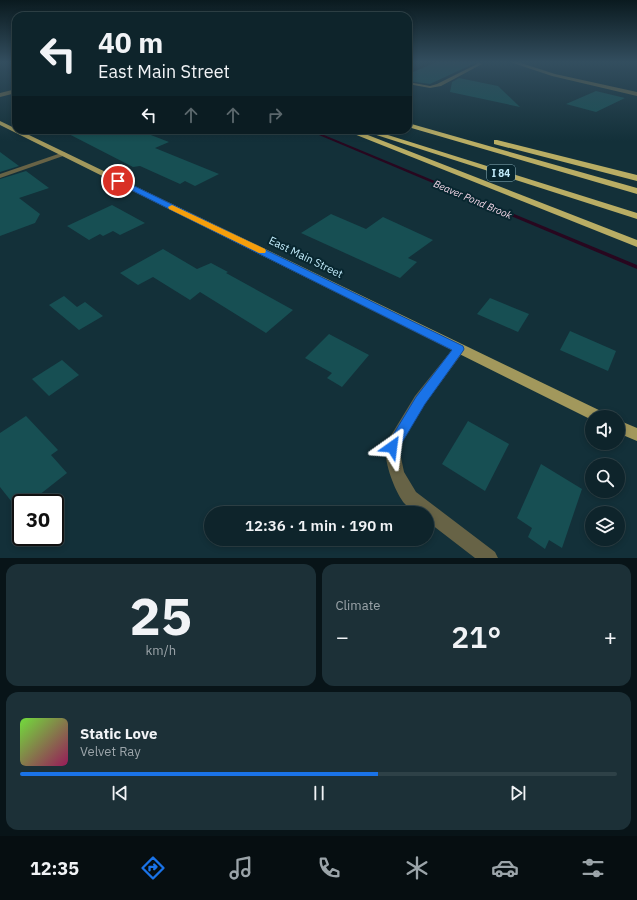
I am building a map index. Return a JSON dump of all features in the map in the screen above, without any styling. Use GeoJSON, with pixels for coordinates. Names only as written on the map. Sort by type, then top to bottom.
{"type":"FeatureCollection","features":[{"type":"Feature","properties":{"kind":"highway"},"geometry":{"type":"LineString","coordinates":[[412,119],[637,178]]}},
{"type":"Feature","properties":{"kind":"highway","name":"I 84"},"geometry":{"type":"LineString","coordinates":[[412,126],[637,191]]}},
{"type":"Feature","properties":{"kind":"highway"},"geometry":{"type":"LineString","coordinates":[[358,134],[637,244]]}},
{"type":"Feature","properties":{"kind":"highway","name":"I 84"},"geometry":{"type":"LineString","coordinates":[[378,134],[637,216]]}},
{"type":"Feature","properties":{"kind":"main road","name":"East Main Street"},"geometry":{"type":"LineString","coordinates":[[0,123],[12,129]]}},
{"type":"Feature","properties":{"kind":"main road","name":"East Main Street"},"geometry":{"type":"LineString","coordinates":[[23,134],[585,410]]}},
{"type":"Feature","properties":{"kind":"main road"},"geometry":{"type":"LineString","coordinates":[[625,430],[637,436]]}},
{"type":"Feature","properties":{"kind":"street"},"geometry":{"type":"LineString","coordinates":[[611,88],[637,94]]}},
{"type":"Feature","properties":{"kind":"street"},"geometry":{"type":"LineString","coordinates":[[0,95],[12,92]]}},
{"type":"Feature","properties":{"kind":"street"},"geometry":{"type":"LineString","coordinates":[[0,176],[64,154]]}},
{"type":"Feature","properties":{"kind":"street"},"geometry":{"type":"LineString","coordinates":[[459,349],[420,400],[392,447],[397,474],[410,498],[489,558]]}},
{"type":"Feature","properties":{"kind":"building"},"geometry":{"type":"Polygon","coordinates":[[[451,88],[500,88],[520,107],[450,92],[451,88]]]}},
{"type":"Feature","properties":{"kind":"building"},"geometry":{"type":"Polygon","coordinates":[[[596,91],[625,98],[596,112],[566,104],[596,91]]]}},
{"type":"Feature","properties":{"kind":"building"},"geometry":{"type":"Polygon","coordinates":[[[69,134],[148,134],[169,142],[155,148],[219,174],[195,186],[185,181],[180,184],[140,166],[133,167],[69,134]]]}},
{"type":"Feature","properties":{"kind":"building"},"geometry":{"type":"Polygon","coordinates":[[[0,152],[19,166],[0,172],[0,152]]]}},
{"type":"Feature","properties":{"kind":"building"},"geometry":{"type":"Polygon","coordinates":[[[26,171],[49,188],[19,198],[40,214],[35,223],[0,236],[0,179],[26,171]]]}},
{"type":"Feature","properties":{"kind":"building"},"geometry":{"type":"Polygon","coordinates":[[[112,205],[145,223],[120,235],[113,231],[103,236],[100,234],[89,240],[67,226],[112,205]]]}},
{"type":"Feature","properties":{"kind":"building"},"geometry":{"type":"Polygon","coordinates":[[[331,214],[366,229],[383,217],[433,240],[408,258],[417,262],[400,278],[301,233],[331,214]]]}},
{"type":"Feature","properties":{"kind":"building"},"geometry":{"type":"Polygon","coordinates":[[[163,249],[197,269],[211,263],[228,272],[226,273],[293,310],[266,333],[200,292],[190,300],[153,277],[138,285],[120,273],[163,249]]]}},
{"type":"Feature","properties":{"kind":"building"},"geometry":{"type":"Polygon","coordinates":[[[64,296],[77,307],[85,302],[103,316],[79,330],[49,305],[64,296]]]}},
{"type":"Feature","properties":{"kind":"building"},"geometry":{"type":"Polygon","coordinates":[[[490,298],[529,314],[518,332],[477,314],[490,298]]]}},
{"type":"Feature","properties":{"kind":"building"},"geometry":{"type":"Polygon","coordinates":[[[570,331],[616,351],[608,371],[560,350],[570,331]]]}},
{"type":"Feature","properties":{"kind":"building"},"geometry":{"type":"Polygon","coordinates":[[[329,334],[369,355],[342,387],[327,378],[332,373],[305,358],[329,334]]]}},
{"type":"Feature","properties":{"kind":"building"},"geometry":{"type":"Polygon","coordinates":[[[62,360],[79,375],[49,396],[32,379],[62,360]]]}},
{"type":"Feature","properties":{"kind":"building"},"geometry":{"type":"Polygon","coordinates":[[[26,416],[58,450],[51,455],[67,473],[40,494],[12,494],[12,502],[0,487],[0,433],[26,416]]]}},
{"type":"Feature","properties":{"kind":"building"},"geometry":{"type":"Polygon","coordinates":[[[468,421],[509,444],[485,491],[442,464],[468,421]]]}},
{"type":"Feature","properties":{"kind":"building"},"geometry":{"type":"Polygon","coordinates":[[[541,464],[582,489],[562,548],[549,540],[545,549],[528,537],[532,528],[517,518],[541,464]]]}},
{"type":"Feature","properties":{"kind":"waterway","name":"Beaver Pond Brook"},"geometry":{"type":"LineString","coordinates":[[319,134],[637,267]]}},
{"type":"Feature","properties":{"kind":"slow traffic"},"geometry":{"type":"LineString","coordinates":[[172,207],[262,251]]}},
{"type":"Feature","properties":{"kind":"route"},"geometry":{"type":"LineString","coordinates":[[118,181],[459,349],[420,400],[392,447]]}}]}
